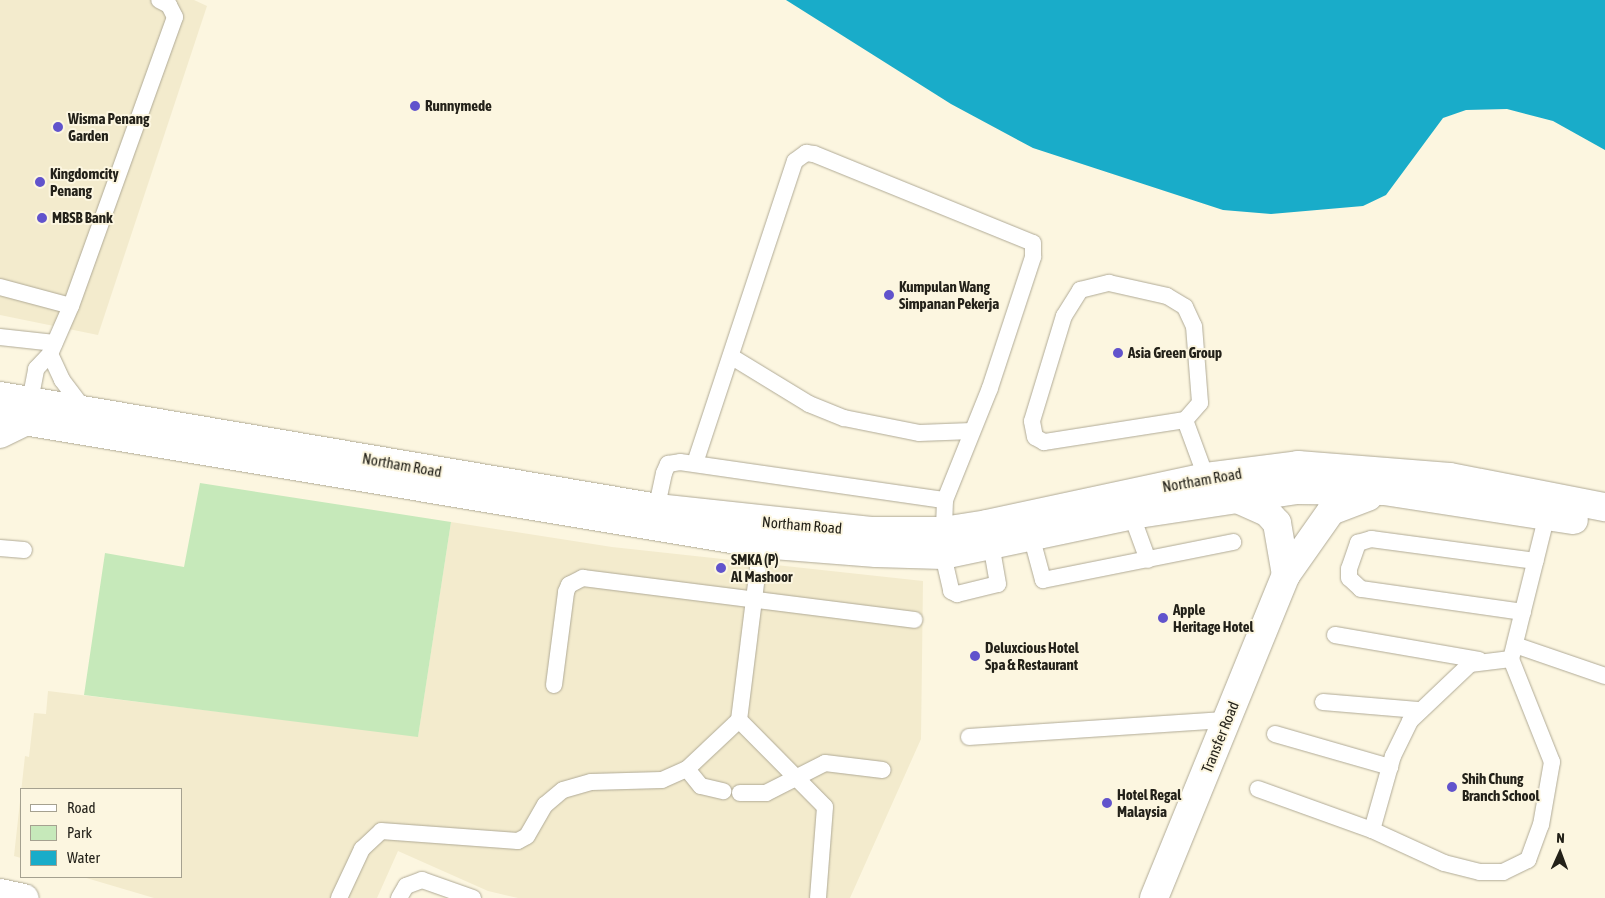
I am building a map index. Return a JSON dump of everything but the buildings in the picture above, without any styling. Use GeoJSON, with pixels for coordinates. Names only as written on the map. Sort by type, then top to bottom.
{"type":"FeatureCollection","features":[{"type":"Feature","properties":{"kind":"main road","name":"Northam Road"},"geometry":{"type":"LineString","coordinates":[[0,396],[18,413],[762,534],[943,543],[1029,527],[1127,505],[1206,478],[1298,465],[1450,477],[1605,507]]}},
{"type":"Feature","properties":{"kind":"main road","name":"Northam Road"},"geometry":{"type":"LineString","coordinates":[[18,413],[85,411],[655,518]]}},
{"type":"Feature","properties":{"kind":"main road"},"geometry":{"type":"LineString","coordinates":[[0,434],[18,413]]}},
{"type":"Feature","properties":{"kind":"main road","name":"Northam Road"},"geometry":{"type":"LineString","coordinates":[[1127,505],[1234,498],[1297,490],[1384,491],[1547,515],[1605,526]]}},
{"type":"Feature","properties":{"kind":"main road","name":"Transfer Road"},"geometry":{"type":"LineString","coordinates":[[1162,895],[1227,720],[1286,575],[1331,512],[1384,491]]}},
{"type":"Feature","properties":{"kind":"main road"},"geometry":{"type":"LineString","coordinates":[[1234,498],[1267,512],[1277,523],[1286,575]]}},
{"type":"Feature","properties":{"kind":"main road"},"geometry":{"type":"LineString","coordinates":[[0,893],[24,898]]}},
{"type":"Feature","properties":{"kind":"lane"},"geometry":{"type":"LineString","coordinates":[[18,413],[36,369],[52,348],[71,306],[174,17],[168,5],[159,0]]}},
{"type":"Feature","properties":{"kind":"lane"},"geometry":{"type":"LineString","coordinates":[[695,464],[732,357],[737,328],[795,161],[806,153],[814,154],[1032,243],[1033,257],[972,431],[945,500],[943,543],[946,585],[957,594],[998,584],[989,535]]}},
{"type":"Feature","properties":{"kind":"lane"},"geometry":{"type":"LineString","coordinates":[[1110,283],[1167,296],[1185,307],[1194,326],[1202,397],[1185,420],[1055,441],[1035,437],[1032,421],[1064,316],[1080,290],[1110,283]]}},
{"type":"Feature","properties":{"kind":"lane"},"geometry":{"type":"LineString","coordinates":[[0,287],[71,306]]}},
{"type":"Feature","properties":{"kind":"lane"},"geometry":{"type":"LineString","coordinates":[[0,337],[52,348]]}},
{"type":"Feature","properties":{"kind":"lane"},"geometry":{"type":"LineString","coordinates":[[52,348],[62,380],[85,411]]}},
{"type":"Feature","properties":{"kind":"lane"},"geometry":{"type":"LineString","coordinates":[[732,357],[809,404],[844,418],[919,433],[972,431]]}},
{"type":"Feature","properties":{"kind":"lane"},"geometry":{"type":"LineString","coordinates":[[1185,420],[1206,478]]}},
{"type":"Feature","properties":{"kind":"lane"},"geometry":{"type":"LineString","coordinates":[[655,518],[668,464],[695,464],[945,500]]}},
{"type":"Feature","properties":{"kind":"lane"},"geometry":{"type":"LineString","coordinates":[[1127,505],[1148,560]]}},
{"type":"Feature","properties":{"kind":"lane"},"geometry":{"type":"LineString","coordinates":[[1258,789],[1372,830],[1444,863],[1480,872],[1503,872],[1528,860],[1541,825],[1552,762],[1513,652],[1547,515]]}},
{"type":"Feature","properties":{"kind":"lane"},"geometry":{"type":"LineString","coordinates":[[1029,527],[1043,580],[1233,542]]}},
{"type":"Feature","properties":{"kind":"lane"},"geometry":{"type":"LineString","coordinates":[[339,898],[362,849],[381,832],[518,840],[527,836],[545,805],[563,790],[591,782],[662,780],[687,769],[739,720],[762,534]]}},
{"type":"Feature","properties":{"kind":"lane"},"geometry":{"type":"LineString","coordinates":[[1522,612],[1361,589],[1348,578],[1349,569],[1358,543],[1371,539],[1536,561]]}},
{"type":"Feature","properties":{"kind":"lane"},"geometry":{"type":"LineString","coordinates":[[0,548],[24,550]]}},
{"type":"Feature","properties":{"kind":"lane"},"geometry":{"type":"LineString","coordinates":[[554,685],[566,592],[575,580],[914,620]]}},
{"type":"Feature","properties":{"kind":"lane"},"geometry":{"type":"LineString","coordinates":[[1335,634],[1479,660]]}},
{"type":"Feature","properties":{"kind":"lane"},"geometry":{"type":"LineString","coordinates":[[1372,830],[1390,767],[1403,733],[1418,710],[1460,670],[1479,660],[1513,652],[1605,676]]}},
{"type":"Feature","properties":{"kind":"lane"},"geometry":{"type":"LineString","coordinates":[[1323,702],[1418,710]]}},
{"type":"Feature","properties":{"kind":"lane"},"geometry":{"type":"LineString","coordinates":[[739,720],[822,800],[826,815],[818,898]]}},
{"type":"Feature","properties":{"kind":"lane"},"geometry":{"type":"LineString","coordinates":[[969,737],[1227,720]]}},
{"type":"Feature","properties":{"kind":"lane"},"geometry":{"type":"LineString","coordinates":[[1275,734],[1390,767]]}},
{"type":"Feature","properties":{"kind":"lane"},"geometry":{"type":"LineString","coordinates":[[740,793],[766,793],[796,776],[825,763],[883,770]]}},
{"type":"Feature","properties":{"kind":"lane"},"geometry":{"type":"LineString","coordinates":[[687,769],[701,786],[723,791]]}},
{"type":"Feature","properties":{"kind":"lane"},"geometry":{"type":"LineString","coordinates":[[398,898],[406,886],[422,880],[473,898]]}},
{"type":"Feature","properties":{"kind":"shaded area"},"geometry":{"type":"Polygon","coordinates":[[[0,0],[194,0],[207,6],[98,335],[0,315],[0,0]]]}},
{"type":"Feature","properties":{"kind":"shaded area"},"geometry":{"type":"Polygon","coordinates":[[[451,522],[612,547],[923,581],[921,739],[850,898],[518,898],[488,891],[398,851],[377,898],[154,898],[86,878],[182,878],[182,788],[21,788],[25,756],[29,757],[34,713],[46,714],[48,691],[418,736],[451,522]]]}},
{"type":"Feature","properties":{"kind":"shaded area"},"geometry":{"type":"Polygon","coordinates":[[[20,801],[20,858],[14,856],[20,801]]]}},
{"type":"Feature","properties":{"kind":"green space"},"geometry":{"type":"Polygon","coordinates":[[[200,483],[451,522],[418,737],[84,695],[105,553],[184,567],[200,483]]]}},
{"type":"Feature","properties":{"kind":"water"},"geometry":{"type":"Polygon","coordinates":[[[786,0],[1605,0],[1605,150],[1553,121],[1507,109],[1466,110],[1443,118],[1386,195],[1363,206],[1271,214],[1223,210],[1033,148],[951,104],[786,0]]]}},
{"type":"Feature","properties":{"kind":"place","name":"Runnymede"},"geometry":{"type":"Point","coordinates":[415,106]}},
{"type":"Feature","properties":{"kind":"place","name":"Wisma Penang Garden"},"geometry":{"type":"Point","coordinates":[58,127]}},
{"type":"Feature","properties":{"kind":"place","name":"Kingdomcity Penang"},"geometry":{"type":"Point","coordinates":[40,182]}},
{"type":"Feature","properties":{"kind":"place","name":"MBSB Bank"},"geometry":{"type":"Point","coordinates":[42,218]}},
{"type":"Feature","properties":{"kind":"place","name":"Kumpulan Wang Simpanan Pekerja"},"geometry":{"type":"Point","coordinates":[889,295]}},
{"type":"Feature","properties":{"kind":"place","name":"Asia Green Group"},"geometry":{"type":"Point","coordinates":[1118,353]}},
{"type":"Feature","properties":{"kind":"place","name":"SMKA (P) Al Mashoor"},"geometry":{"type":"Point","coordinates":[721,568]}},
{"type":"Feature","properties":{"kind":"place","name":"Apple Heritage Hotel"},"geometry":{"type":"Point","coordinates":[1163,618]}},
{"type":"Feature","properties":{"kind":"place","name":"Deluxcious Hotel Spa & Restaurant"},"geometry":{"type":"Point","coordinates":[975,656]}},
{"type":"Feature","properties":{"kind":"place","name":"Shih Chung Branch School"},"geometry":{"type":"Point","coordinates":[1452,787]}},
{"type":"Feature","properties":{"kind":"place","name":"Hotel Regal Malaysia"},"geometry":{"type":"Point","coordinates":[1107,803]}}]}
